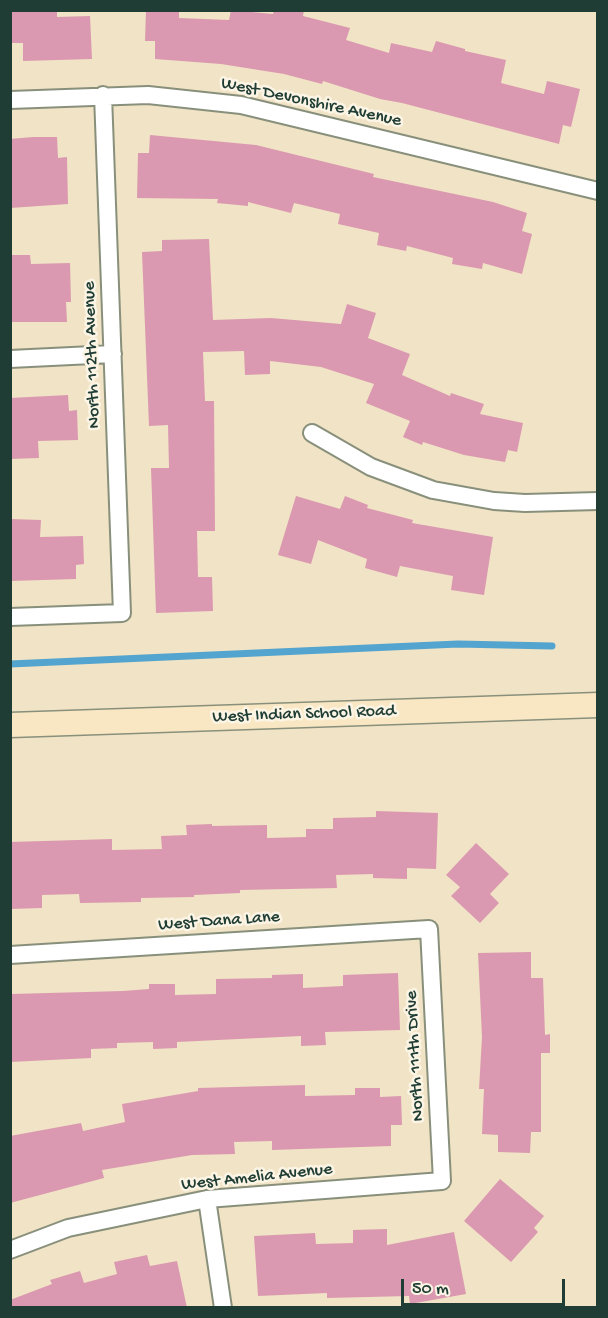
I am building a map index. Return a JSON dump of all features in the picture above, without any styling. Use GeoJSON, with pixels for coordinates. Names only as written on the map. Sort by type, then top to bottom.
{"type":"FeatureCollection","features":[{"type":"Feature","properties":{"kind":"main road","name":"West Indian School Road"},"geometry":{"type":"LineString","coordinates":[[10,725],[597,705]]}},
{"type":"Feature","properties":{"kind":"street","name":"West Devonshire Avenue"},"geometry":{"type":"LineString","coordinates":[[10,100],[103,95],[188,98],[241,105],[597,191]]}},
{"type":"Feature","properties":{"kind":"street","name":"North 112th Avenue"},"geometry":{"type":"LineString","coordinates":[[10,617],[122,613],[103,95]]}},
{"type":"Feature","properties":{"kind":"street"},"geometry":{"type":"LineString","coordinates":[[10,359],[113,354]]}},
{"type":"Feature","properties":{"kind":"street"},"geometry":{"type":"LineString","coordinates":[[312,433],[371,467],[433,490],[494,501],[525,503],[597,501]]}},
{"type":"Feature","properties":{"kind":"street","name":"West Dana Lane"},"geometry":{"type":"LineString","coordinates":[[10,955],[429,929]]}},
{"type":"Feature","properties":{"kind":"street","name":"North 111th Drive"},"geometry":{"type":"LineString","coordinates":[[429,929],[442,1180]]}},
{"type":"Feature","properties":{"kind":"street","name":"West Amelia Avenue"},"geometry":{"type":"LineString","coordinates":[[10,1250],[68,1228],[207,1199],[442,1180]]}},
{"type":"Feature","properties":{"kind":"street"},"geometry":{"type":"LineString","coordinates":[[207,1199],[223,1308]]}},
{"type":"Feature","properties":{"kind":"building"},"geometry":{"type":"Polygon","coordinates":[[[10,10],[57,10],[57,17],[90,16],[92,59],[23,61],[23,43],[10,43],[10,10]]]}},
{"type":"Feature","properties":{"kind":"building"},"geometry":{"type":"Polygon","coordinates":[[[146,10],[179,10],[179,18],[229,20],[231,10],[273,14],[274,10],[304,10],[303,16],[350,28],[346,40],[389,53],[391,43],[432,52],[436,41],[465,49],[465,51],[506,60],[501,83],[544,94],[547,81],[580,89],[571,127],[563,125],[559,144],[380,99],[323,81],[322,84],[284,74],[221,64],[155,59],[155,41],[145,41],[146,10]]]}},
{"type":"Feature","properties":{"kind":"building"},"geometry":{"type":"Polygon","coordinates":[[[150,135],[256,145],[374,174],[373,177],[493,202],[527,213],[522,231],[532,234],[522,274],[483,263],[482,269],[452,264],[453,258],[407,246],[406,251],[377,245],[379,233],[338,224],[340,214],[294,203],[291,213],[248,202],[248,206],[217,203],[218,199],[137,198],[138,153],[149,153],[150,135]]]}},
{"type":"Feature","properties":{"kind":"building"},"geometry":{"type":"Polygon","coordinates":[[[57,137],[58,158],[67,157],[68,204],[10,208],[10,139],[57,137]]]}},
{"type":"Feature","properties":{"kind":"building"},"geometry":{"type":"Polygon","coordinates":[[[209,239],[213,320],[271,318],[341,324],[347,304],[376,313],[368,338],[410,354],[402,375],[450,396],[451,393],[484,404],[480,414],[523,423],[517,452],[508,450],[505,462],[464,455],[423,442],[422,445],[403,437],[410,421],[366,403],[374,384],[321,367],[270,361],[270,374],[245,375],[244,351],[203,352],[205,401],[214,401],[215,531],[197,531],[198,577],[212,577],[213,611],[156,613],[151,468],[169,468],[168,425],[149,426],[142,252],[162,251],[162,240],[209,239]]]}},
{"type":"Feature","properties":{"kind":"building"},"geometry":{"type":"Polygon","coordinates":[[[10,255],[30,255],[31,264],[70,263],[71,302],[66,302],[67,322],[10,322],[10,255]]]}},
{"type":"Feature","properties":{"kind":"building"},"geometry":{"type":"Polygon","coordinates":[[[68,395],[69,411],[77,410],[78,440],[38,441],[39,458],[10,459],[10,398],[68,395]]]}},
{"type":"Feature","properties":{"kind":"building"},"geometry":{"type":"Polygon","coordinates":[[[296,496],[340,509],[345,496],[368,505],[367,508],[413,520],[412,523],[493,537],[484,595],[451,590],[453,576],[400,566],[397,577],[365,568],[367,559],[318,540],[311,564],[278,555],[296,496]]]}},
{"type":"Feature","properties":{"kind":"building"},"geometry":{"type":"Polygon","coordinates":[[[10,519],[41,520],[40,537],[83,536],[84,564],[76,565],[76,579],[10,581],[10,519]]]}},
{"type":"Feature","properties":{"kind":"building"},"geometry":{"type":"Polygon","coordinates":[[[376,811],[438,813],[436,869],[407,868],[407,879],[373,878],[373,874],[336,875],[337,888],[240,890],[240,893],[194,895],[194,897],[141,898],[141,902],[80,903],[79,894],[42,895],[42,908],[10,909],[10,842],[112,839],[112,850],[162,849],[161,836],[187,835],[186,825],[212,824],[212,826],[267,825],[267,838],[306,837],[306,829],[333,829],[333,818],[376,817],[376,811]]]}},
{"type":"Feature","properties":{"kind":"building"},"geometry":{"type":"Polygon","coordinates":[[[476,843],[509,874],[490,894],[499,903],[480,923],[451,896],[460,887],[446,875],[476,843]]]}},
{"type":"Feature","properties":{"kind":"building"},"geometry":{"type":"Polygon","coordinates":[[[531,952],[531,978],[543,978],[545,1035],[550,1034],[550,1053],[541,1053],[541,1132],[531,1132],[530,1153],[498,1152],[498,1135],[482,1134],[484,1089],[479,1089],[482,1037],[478,953],[531,952]]]}},
{"type":"Feature","properties":{"kind":"building"},"geometry":{"type":"Polygon","coordinates":[[[398,973],[400,1030],[325,1032],[326,1045],[301,1046],[301,1036],[177,1042],[177,1048],[153,1049],[153,1042],[117,1043],[117,1048],[91,1049],[91,1058],[10,1062],[11,994],[123,991],[149,989],[149,984],[175,984],[175,995],[216,994],[216,979],[272,978],[272,975],[303,974],[303,988],[343,986],[343,975],[398,973]]]}},
{"type":"Feature","properties":{"kind":"building"},"geometry":{"type":"Polygon","coordinates":[[[305,1085],[305,1096],[355,1095],[355,1088],[380,1088],[380,1097],[401,1096],[402,1125],[391,1125],[391,1146],[272,1150],[272,1141],[234,1142],[235,1154],[192,1155],[102,1170],[104,1178],[10,1203],[10,1136],[81,1123],[83,1131],[125,1122],[122,1104],[198,1091],[198,1088],[305,1085]]]}},
{"type":"Feature","properties":{"kind":"building"},"geometry":{"type":"Polygon","coordinates":[[[500,1179],[544,1216],[534,1228],[538,1232],[511,1262],[464,1221],[500,1179]]]}},
{"type":"Feature","properties":{"kind":"building"},"geometry":{"type":"Polygon","coordinates":[[[387,1229],[387,1245],[454,1232],[466,1294],[410,1304],[409,1296],[327,1298],[327,1293],[258,1296],[254,1236],[315,1233],[316,1244],[353,1243],[353,1230],[387,1229]]]}},
{"type":"Feature","properties":{"kind":"building"},"geometry":{"type":"Polygon","coordinates":[[[147,1255],[150,1266],[177,1261],[187,1308],[10,1308],[10,1300],[52,1284],[50,1280],[80,1271],[84,1283],[117,1274],[114,1262],[147,1255]]]}},
{"type":"Feature","properties":{"kind":"waterway"},"geometry":{"type":"LineString","coordinates":[[10,664],[458,644],[552,646]]}}]}
